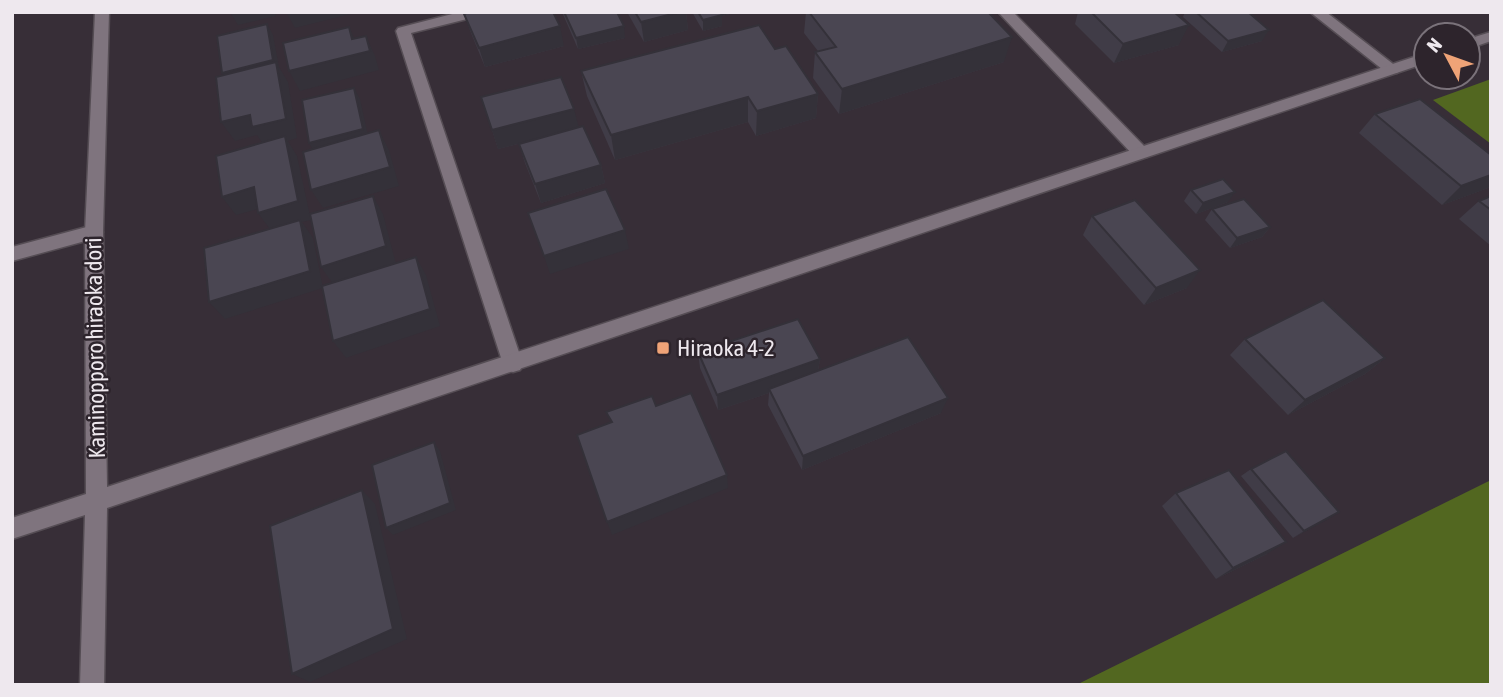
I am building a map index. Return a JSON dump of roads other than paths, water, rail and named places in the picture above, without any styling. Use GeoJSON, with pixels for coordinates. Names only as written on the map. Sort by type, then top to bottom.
{"type":"FeatureCollection","features":[{"type":"Feature","properties":{"kind":"street","name":"Kaminopporo hiraoka dori"},"geometry":{"type":"LineString","coordinates":[[92,685],[98,432],[94,232],[102,12]]}},
{"type":"Feature","properties":{"kind":"street"},"geometry":{"type":"LineString","coordinates":[[478,12],[403,31],[513,364]]}},
{"type":"Feature","properties":{"kind":"street"},"geometry":{"type":"LineString","coordinates":[[1005,12],[1141,153]]}},
{"type":"Feature","properties":{"kind":"street"},"geometry":{"type":"LineString","coordinates":[[1317,12],[1392,70]]}},
{"type":"Feature","properties":{"kind":"street"},"geometry":{"type":"LineString","coordinates":[[12,529],[1412,63]]}},
{"type":"Feature","properties":{"kind":"street"},"geometry":{"type":"LineString","coordinates":[[12,254],[94,232]]}},
{"type":"Feature","properties":{"kind":"place","name":"Hiraoka 4-2"},"geometry":{"type":"Point","coordinates":[663,348]}}]}
